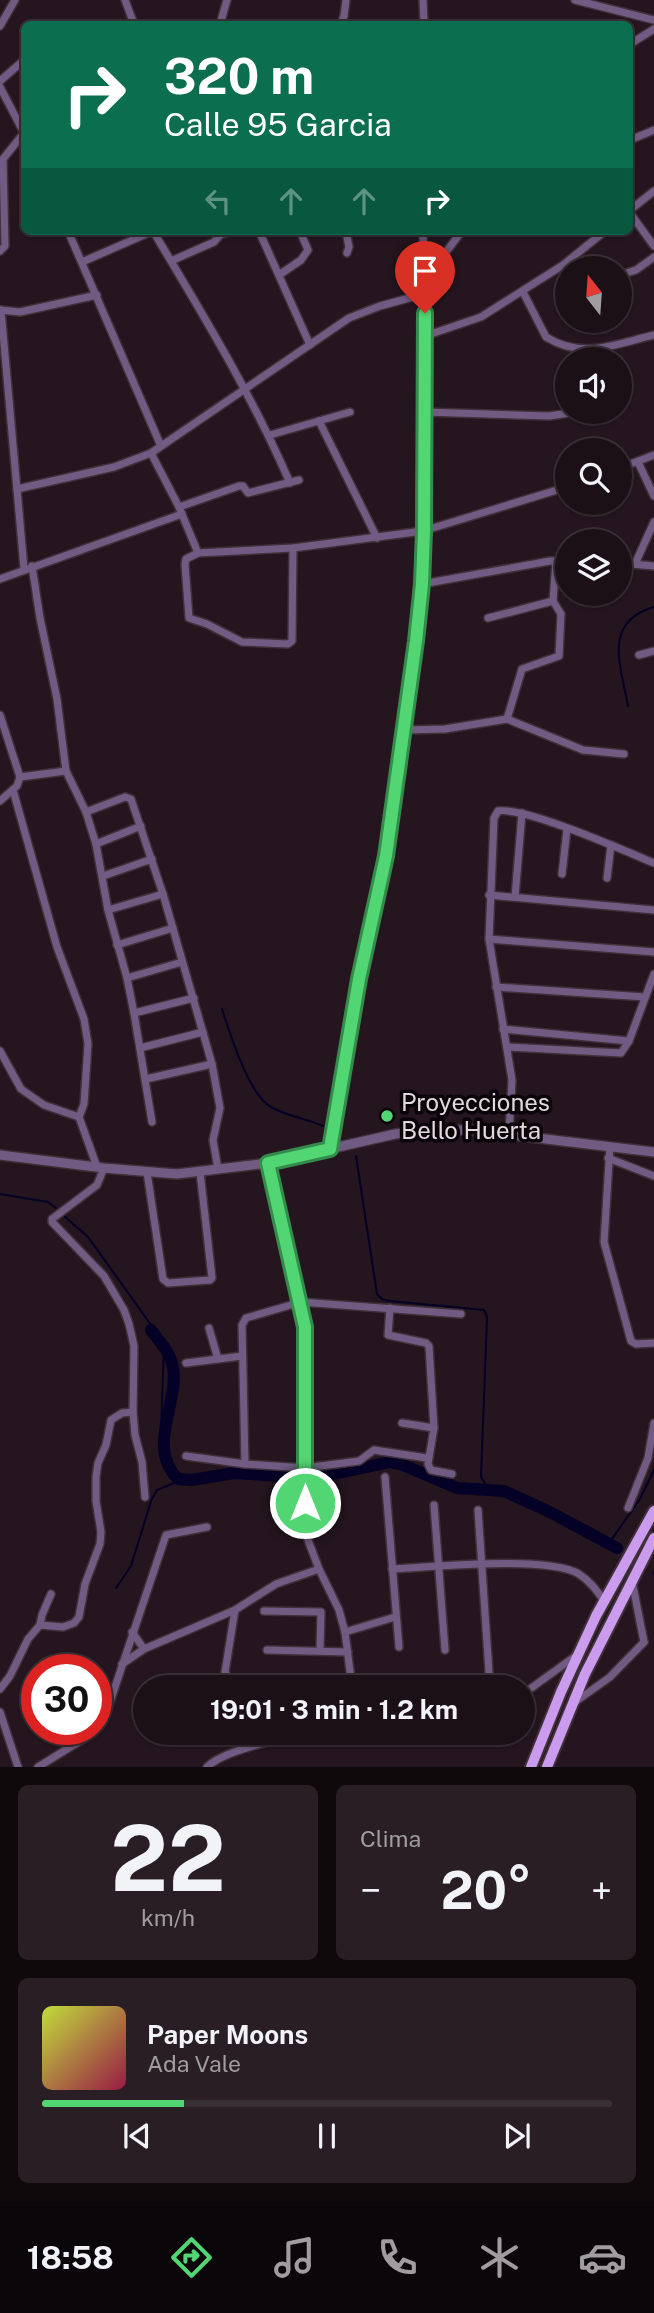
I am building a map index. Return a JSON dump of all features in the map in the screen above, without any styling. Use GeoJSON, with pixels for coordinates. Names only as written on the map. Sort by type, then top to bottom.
{"type":"FeatureCollection","features":[{"type":"Feature","properties":{"kind":"main road"},"geometry":{"type":"LineString","coordinates":[[531,1767],[561,1692],[653,1511]]}},
{"type":"Feature","properties":{"kind":"main road"},"geometry":{"type":"LineString","coordinates":[[547,1767],[572,1705],[654,1538]]}},
{"type":"Feature","properties":{"kind":"street"},"geometry":{"type":"LineString","coordinates":[[0,26],[15,0]]}},
{"type":"Feature","properties":{"kind":"street"},"geometry":{"type":"LineString","coordinates":[[127,0],[133,21]]}},
{"type":"Feature","properties":{"kind":"street"},"geometry":{"type":"LineString","coordinates":[[221,21],[227,0]]}},
{"type":"Feature","properties":{"kind":"street"},"geometry":{"type":"LineString","coordinates":[[342,21],[346,0]]}},
{"type":"Feature","properties":{"kind":"street"},"geometry":{"type":"LineString","coordinates":[[423,0],[424,21]]}},
{"type":"Feature","properties":{"kind":"street"},"geometry":{"type":"LineString","coordinates":[[575,0],[654,20]]}},
{"type":"Feature","properties":{"kind":"street"},"geometry":{"type":"LineString","coordinates":[[633,42],[654,29]]}},
{"type":"Feature","properties":{"kind":"street"},"geometry":{"type":"LineString","coordinates":[[0,81],[21,63]]}},
{"type":"Feature","properties":{"kind":"street"},"geometry":{"type":"LineString","coordinates":[[0,87],[21,127]]}},
{"type":"Feature","properties":{"kind":"street"},"geometry":{"type":"LineString","coordinates":[[633,139],[654,130]]}},
{"type":"Feature","properties":{"kind":"street"},"geometry":{"type":"LineString","coordinates":[[0,251],[5,247],[2,159],[21,137]]}},
{"type":"Feature","properties":{"kind":"street"},"geometry":{"type":"LineString","coordinates":[[633,209],[654,191]]}},
{"type":"Feature","properties":{"kind":"street"},"geometry":{"type":"LineString","coordinates":[[633,216],[654,246]]}},
{"type":"Feature","properties":{"kind":"street"},"geometry":{"type":"LineString","coordinates":[[70,235],[161,446]]}},
{"type":"Feature","properties":{"kind":"street"},"geometry":{"type":"LineString","coordinates":[[82,262],[144,235]]}},
{"type":"Feature","properties":{"kind":"street"},"geometry":{"type":"LineString","coordinates":[[155,235],[245,389],[270,435],[290,482]]}},
{"type":"Feature","properties":{"kind":"street"},"geometry":{"type":"LineString","coordinates":[[171,261],[214,242],[218,235]]}},
{"type":"Feature","properties":{"kind":"street"},"geometry":{"type":"LineString","coordinates":[[262,235],[310,345]]}},
{"type":"Feature","properties":{"kind":"street"},"geometry":{"type":"LineString","coordinates":[[279,275],[301,260],[308,250],[302,235]]}},
{"type":"Feature","properties":{"kind":"street"},"geometry":{"type":"LineString","coordinates":[[347,235],[347,253]]}},
{"type":"Feature","properties":{"kind":"street"},"geometry":{"type":"LineString","coordinates":[[330,1149],[359,979],[386,856],[422,584],[425,412],[423,235]]}},
{"type":"Feature","properties":{"kind":"street"},"geometry":{"type":"LineString","coordinates":[[424,281],[458,235]]}},
{"type":"Feature","properties":{"kind":"street"},"geometry":{"type":"LineString","coordinates":[[425,336],[481,317],[564,265],[600,235]]}},
{"type":"Feature","properties":{"kind":"street"},"geometry":{"type":"LineString","coordinates":[[632,271],[654,257]]}},
{"type":"Feature","properties":{"kind":"street"},"geometry":{"type":"LineString","coordinates":[[523,292],[546,337],[563,344],[588,351],[654,335]]}},
{"type":"Feature","properties":{"kind":"street"},"geometry":{"type":"LineString","coordinates":[[18,489],[114,467],[150,453],[349,318],[424,294]]}},
{"type":"Feature","properties":{"kind":"street"},"geometry":{"type":"LineString","coordinates":[[97,295],[20,312],[1,310],[28,567],[57,699],[66,771],[86,812],[96,844],[108,910],[127,978],[152,1122]]}},
{"type":"Feature","properties":{"kind":"street"},"geometry":{"type":"LineString","coordinates":[[270,435],[350,412]]}},
{"type":"Feature","properties":{"kind":"street"},"geometry":{"type":"LineString","coordinates":[[425,412],[555,415]]}},
{"type":"Feature","properties":{"kind":"street"},"geometry":{"type":"LineString","coordinates":[[319,421],[377,538]]}},
{"type":"Feature","properties":{"kind":"street"},"geometry":{"type":"LineString","coordinates":[[150,453],[180,510],[198,552]]}},
{"type":"Feature","properties":{"kind":"street"},"geometry":{"type":"LineString","coordinates":[[632,464],[654,456]]}},
{"type":"Feature","properties":{"kind":"street"},"geometry":{"type":"LineString","coordinates":[[638,462],[654,496]]}},
{"type":"Feature","properties":{"kind":"street"},"geometry":{"type":"LineString","coordinates":[[0,579],[239,486],[243,486],[248,493],[299,480]]}},
{"type":"Feature","properties":{"kind":"street"},"geometry":{"type":"LineString","coordinates":[[293,548],[292,641],[288,644],[242,642],[189,618],[185,564],[186,559],[198,552],[293,548],[424,531],[555,491]]}},
{"type":"Feature","properties":{"kind":"street"},"geometry":{"type":"LineString","coordinates":[[635,564],[654,522]]}},
{"type":"Feature","properties":{"kind":"street"},"geometry":{"type":"LineString","coordinates":[[422,584],[555,561]]}},
{"type":"Feature","properties":{"kind":"street"},"geometry":{"type":"LineString","coordinates":[[632,564],[654,566]]}},
{"type":"Feature","properties":{"kind":"street"},"geometry":{"type":"LineString","coordinates":[[507,719],[522,669],[559,656],[562,614],[553,601],[555,574]]}},
{"type":"Feature","properties":{"kind":"street"},"geometry":{"type":"LineString","coordinates":[[488,618],[553,601]]}},
{"type":"Feature","properties":{"kind":"street"},"geometry":{"type":"LineString","coordinates":[[639,655],[654,651]]}},
{"type":"Feature","properties":{"kind":"street"},"geometry":{"type":"LineString","coordinates":[[0,715],[20,777],[13,790],[0,801]]}},
{"type":"Feature","properties":{"kind":"street"},"geometry":{"type":"LineString","coordinates":[[404,730],[445,729],[507,719],[583,750],[624,754]]}},
{"type":"Feature","properties":{"kind":"street"},"geometry":{"type":"LineString","coordinates":[[20,777],[66,771]]}},
{"type":"Feature","properties":{"kind":"street"},"geometry":{"type":"LineString","coordinates":[[13,790],[57,947],[84,1019],[87,1033],[84,1104],[79,1117],[100,1167],[97,1185],[52,1219],[52,1222],[107,1280],[127,1315],[134,1346],[133,1412],[145,1497]]}},
{"type":"Feature","properties":{"kind":"street"},"geometry":{"type":"LineString","coordinates":[[86,812],[128,797],[141,827],[212,1065],[220,1108],[213,1140],[218,1169]]}},
{"type":"Feature","properties":{"kind":"street"},"geometry":{"type":"LineString","coordinates":[[509,1133],[512,1092],[489,939],[494,818],[498,811],[505,809],[522,813],[654,863]]}},
{"type":"Feature","properties":{"kind":"street"},"geometry":{"type":"LineString","coordinates":[[515,897],[522,813]]}},
{"type":"Feature","properties":{"kind":"street"},"geometry":{"type":"LineString","coordinates":[[96,844],[141,827]]}},
{"type":"Feature","properties":{"kind":"street"},"geometry":{"type":"LineString","coordinates":[[562,874],[568,829]]}},
{"type":"Feature","properties":{"kind":"street"},"geometry":{"type":"LineString","coordinates":[[607,878],[611,845]]}},
{"type":"Feature","properties":{"kind":"street"},"geometry":{"type":"LineString","coordinates":[[103,876],[152,859]]}},
{"type":"Feature","properties":{"kind":"street"},"geometry":{"type":"LineString","coordinates":[[108,910],[163,894]]}},
{"type":"Feature","properties":{"kind":"street"},"geometry":{"type":"LineString","coordinates":[[489,895],[654,910]]}},
{"type":"Feature","properties":{"kind":"street"},"geometry":{"type":"LineString","coordinates":[[117,945],[173,928]]}},
{"type":"Feature","properties":{"kind":"street"},"geometry":{"type":"LineString","coordinates":[[489,939],[654,952]]}},
{"type":"Feature","properties":{"kind":"street"},"geometry":{"type":"LineString","coordinates":[[127,978],[182,962]]}},
{"type":"Feature","properties":{"kind":"street"},"geometry":{"type":"LineString","coordinates":[[507,1047],[618,1054],[624,1051],[629,1041],[654,974]]}},
{"type":"Feature","properties":{"kind":"street"},"geometry":{"type":"LineString","coordinates":[[496,987],[645,997]]}},
{"type":"Feature","properties":{"kind":"street"},"geometry":{"type":"LineString","coordinates":[[134,1013],[194,998]]}},
{"type":"Feature","properties":{"kind":"street"},"geometry":{"type":"LineString","coordinates":[[503,1029],[629,1041]]}},
{"type":"Feature","properties":{"kind":"street"},"geometry":{"type":"LineString","coordinates":[[140,1048],[203,1032]]}},
{"type":"Feature","properties":{"kind":"street"},"geometry":{"type":"LineString","coordinates":[[0,1051],[21,1089],[44,1105],[79,1117]]}},
{"type":"Feature","properties":{"kind":"street"},"geometry":{"type":"LineString","coordinates":[[146,1079],[212,1065]]}},
{"type":"Feature","properties":{"kind":"street"},"geometry":{"type":"LineString","coordinates":[[0,1155],[147,1172],[200,1172],[268,1163],[395,1134],[433,1130],[509,1133],[654,1152]]}},
{"type":"Feature","properties":{"kind":"street"},"geometry":{"type":"LineString","coordinates":[[610,1146],[604,1242],[631,1341],[636,1344],[654,1343]]}},
{"type":"Feature","properties":{"kind":"street"},"geometry":{"type":"LineString","coordinates":[[608,1158],[654,1175]]}},
{"type":"Feature","properties":{"kind":"street"},"geometry":{"type":"LineString","coordinates":[[268,1163],[305,1327],[305,1522],[308,1540],[319,1569],[339,1610],[351,1675]]}},
{"type":"Feature","properties":{"kind":"street"},"geometry":{"type":"LineString","coordinates":[[147,1172],[163,1279],[168,1283],[212,1278],[200,1172]]}},
{"type":"Feature","properties":{"kind":"street"},"geometry":{"type":"LineString","coordinates":[[245,1464],[242,1325],[246,1318],[301,1302],[461,1314]]}},
{"type":"Feature","properties":{"kind":"street"},"geometry":{"type":"LineString","coordinates":[[390,1308],[388,1335],[426,1343],[429,1346],[434,1428],[427,1458],[431,1470],[452,1474]]}},
{"type":"Feature","properties":{"kind":"street"},"geometry":{"type":"LineString","coordinates":[[209,1328],[218,1359]]}},
{"type":"Feature","properties":{"kind":"street"},"geometry":{"type":"LineString","coordinates":[[186,1363],[243,1356]]}},
{"type":"Feature","properties":{"kind":"street"},"geometry":{"type":"LineString","coordinates":[[40,1625],[63,1627],[74,1623],[79,1617],[85,1584],[101,1539],[96,1501],[99,1458],[106,1444],[111,1420],[122,1413],[133,1412]]}},
{"type":"Feature","properties":{"kind":"street"},"geometry":{"type":"LineString","coordinates":[[402,1423],[434,1428]]}},
{"type":"Feature","properties":{"kind":"street"},"geometry":{"type":"LineString","coordinates":[[628,1508],[648,1458],[654,1423]]}},
{"type":"Feature","properties":{"kind":"street"},"geometry":{"type":"LineString","coordinates":[[186,1456],[305,1471],[359,1461],[374,1450],[427,1458]]}},
{"type":"Feature","properties":{"kind":"street"},"geometry":{"type":"LineString","coordinates":[[385,1477],[399,1647]]}},
{"type":"Feature","properties":{"kind":"street"},"geometry":{"type":"LineString","coordinates":[[434,1505],[445,1650]]}},
{"type":"Feature","properties":{"kind":"street"},"geometry":{"type":"LineString","coordinates":[[478,1510],[489,1675]]}},
{"type":"Feature","properties":{"kind":"street"},"geometry":{"type":"LineString","coordinates":[[38,1767],[93,1733],[105,1717],[166,1535],[207,1527]]}},
{"type":"Feature","properties":{"kind":"street"},"geometry":{"type":"LineString","coordinates":[[392,1569],[525,1564],[552,1566],[577,1573],[592,1584],[605,1602]]}},
{"type":"Feature","properties":{"kind":"street"},"geometry":{"type":"LineString","coordinates":[[121,1665],[144,1649],[235,1610],[276,1584],[319,1569]]}},
{"type":"Feature","properties":{"kind":"street"},"geometry":{"type":"LineString","coordinates":[[632,1579],[644,1642]]}},
{"type":"Feature","properties":{"kind":"street"},"geometry":{"type":"LineString","coordinates":[[0,1689],[40,1625],[51,1594]]}},
{"type":"Feature","properties":{"kind":"street"},"geometry":{"type":"LineString","coordinates":[[226,1675],[235,1610]]}},
{"type":"Feature","properties":{"kind":"street"},"geometry":{"type":"LineString","coordinates":[[264,1611],[321,1612],[320,1651]]}},
{"type":"Feature","properties":{"kind":"street"},"geometry":{"type":"LineString","coordinates":[[345,1632],[396,1617]]}},
{"type":"Feature","properties":{"kind":"street"},"geometry":{"type":"LineString","coordinates":[[132,1632],[144,1649]]}},
{"type":"Feature","properties":{"kind":"street"},"geometry":{"type":"LineString","coordinates":[[644,1642],[654,1645]]}},
{"type":"Feature","properties":{"kind":"street"},"geometry":{"type":"LineString","coordinates":[[572,1705],[610,1677],[644,1642]]}},
{"type":"Feature","properties":{"kind":"street"},"geometry":{"type":"LineString","coordinates":[[267,1650],[348,1652]]}},
{"type":"Feature","properties":{"kind":"street"},"geometry":{"type":"LineString","coordinates":[[535,1685],[581,1652]]}},
{"type":"Feature","properties":{"kind":"street"},"geometry":{"type":"LineString","coordinates":[[0,1712],[18,1767]]}},
{"type":"Feature","properties":{"kind":"street"},"geometry":{"type":"LineString","coordinates":[[207,1767],[222,1757],[258,1745]]}},
{"type":"Feature","properties":{"kind":"waterway"},"geometry":{"type":"LineString","coordinates":[[628,706],[619,661],[621,634],[627,623],[638,614],[654,607]]}},
{"type":"Feature","properties":{"kind":"waterway"},"geometry":{"type":"LineString","coordinates":[[222,1009],[241,1063],[263,1100],[277,1110],[323,1126]]}},
{"type":"Feature","properties":{"kind":"waterway"},"geometry":{"type":"LineString","coordinates":[[356,1156],[377,1294],[390,1301],[484,1310],[487,1317],[481,1477],[488,1488]]}},
{"type":"Feature","properties":{"kind":"waterway"},"geometry":{"type":"LineString","coordinates":[[0,1194],[48,1202],[56,1208]]}},
{"type":"Feature","properties":{"kind":"waterway"},"geometry":{"type":"LineString","coordinates":[[63,1215],[88,1237],[164,1343],[161,1434],[164,1459],[180,1479]]}},
{"type":"Feature","properties":{"kind":"waterway"},"geometry":{"type":"LineString","coordinates":[[151,1330],[168,1353],[173,1368],[174,1382],[164,1439],[169,1467],[178,1479],[192,1480],[234,1473],[315,1478],[390,1462],[457,1488],[504,1491],[617,1548]]}},
{"type":"Feature","properties":{"kind":"waterway"},"geometry":{"type":"LineString","coordinates":[[306,1480],[315,1481],[386,1463],[406,1463],[441,1486],[453,1490],[488,1488],[509,1495],[580,1528],[615,1551]]}},
{"type":"Feature","properties":{"kind":"waterway"},"geometry":{"type":"LineString","coordinates":[[607,1546],[640,1499],[654,1470]]}},
{"type":"Feature","properties":{"kind":"waterway"},"geometry":{"type":"LineString","coordinates":[[116,1588],[131,1566],[151,1501],[157,1490],[181,1480],[198,1481],[222,1474],[246,1473],[301,1480]]}},
{"type":"Feature","properties":{"kind":"place","name":"Proyecciones Bello Huerta"},"geometry":{"type":"Point","coordinates":[387,1116]}},
{"type":"Feature","properties":{"kind":"route"},"geometry":{"type":"LineString","coordinates":[[305,1503],[305,1327],[268,1163],[330,1149],[359,979],[386,856],[422,584],[425,313]]}}]}
